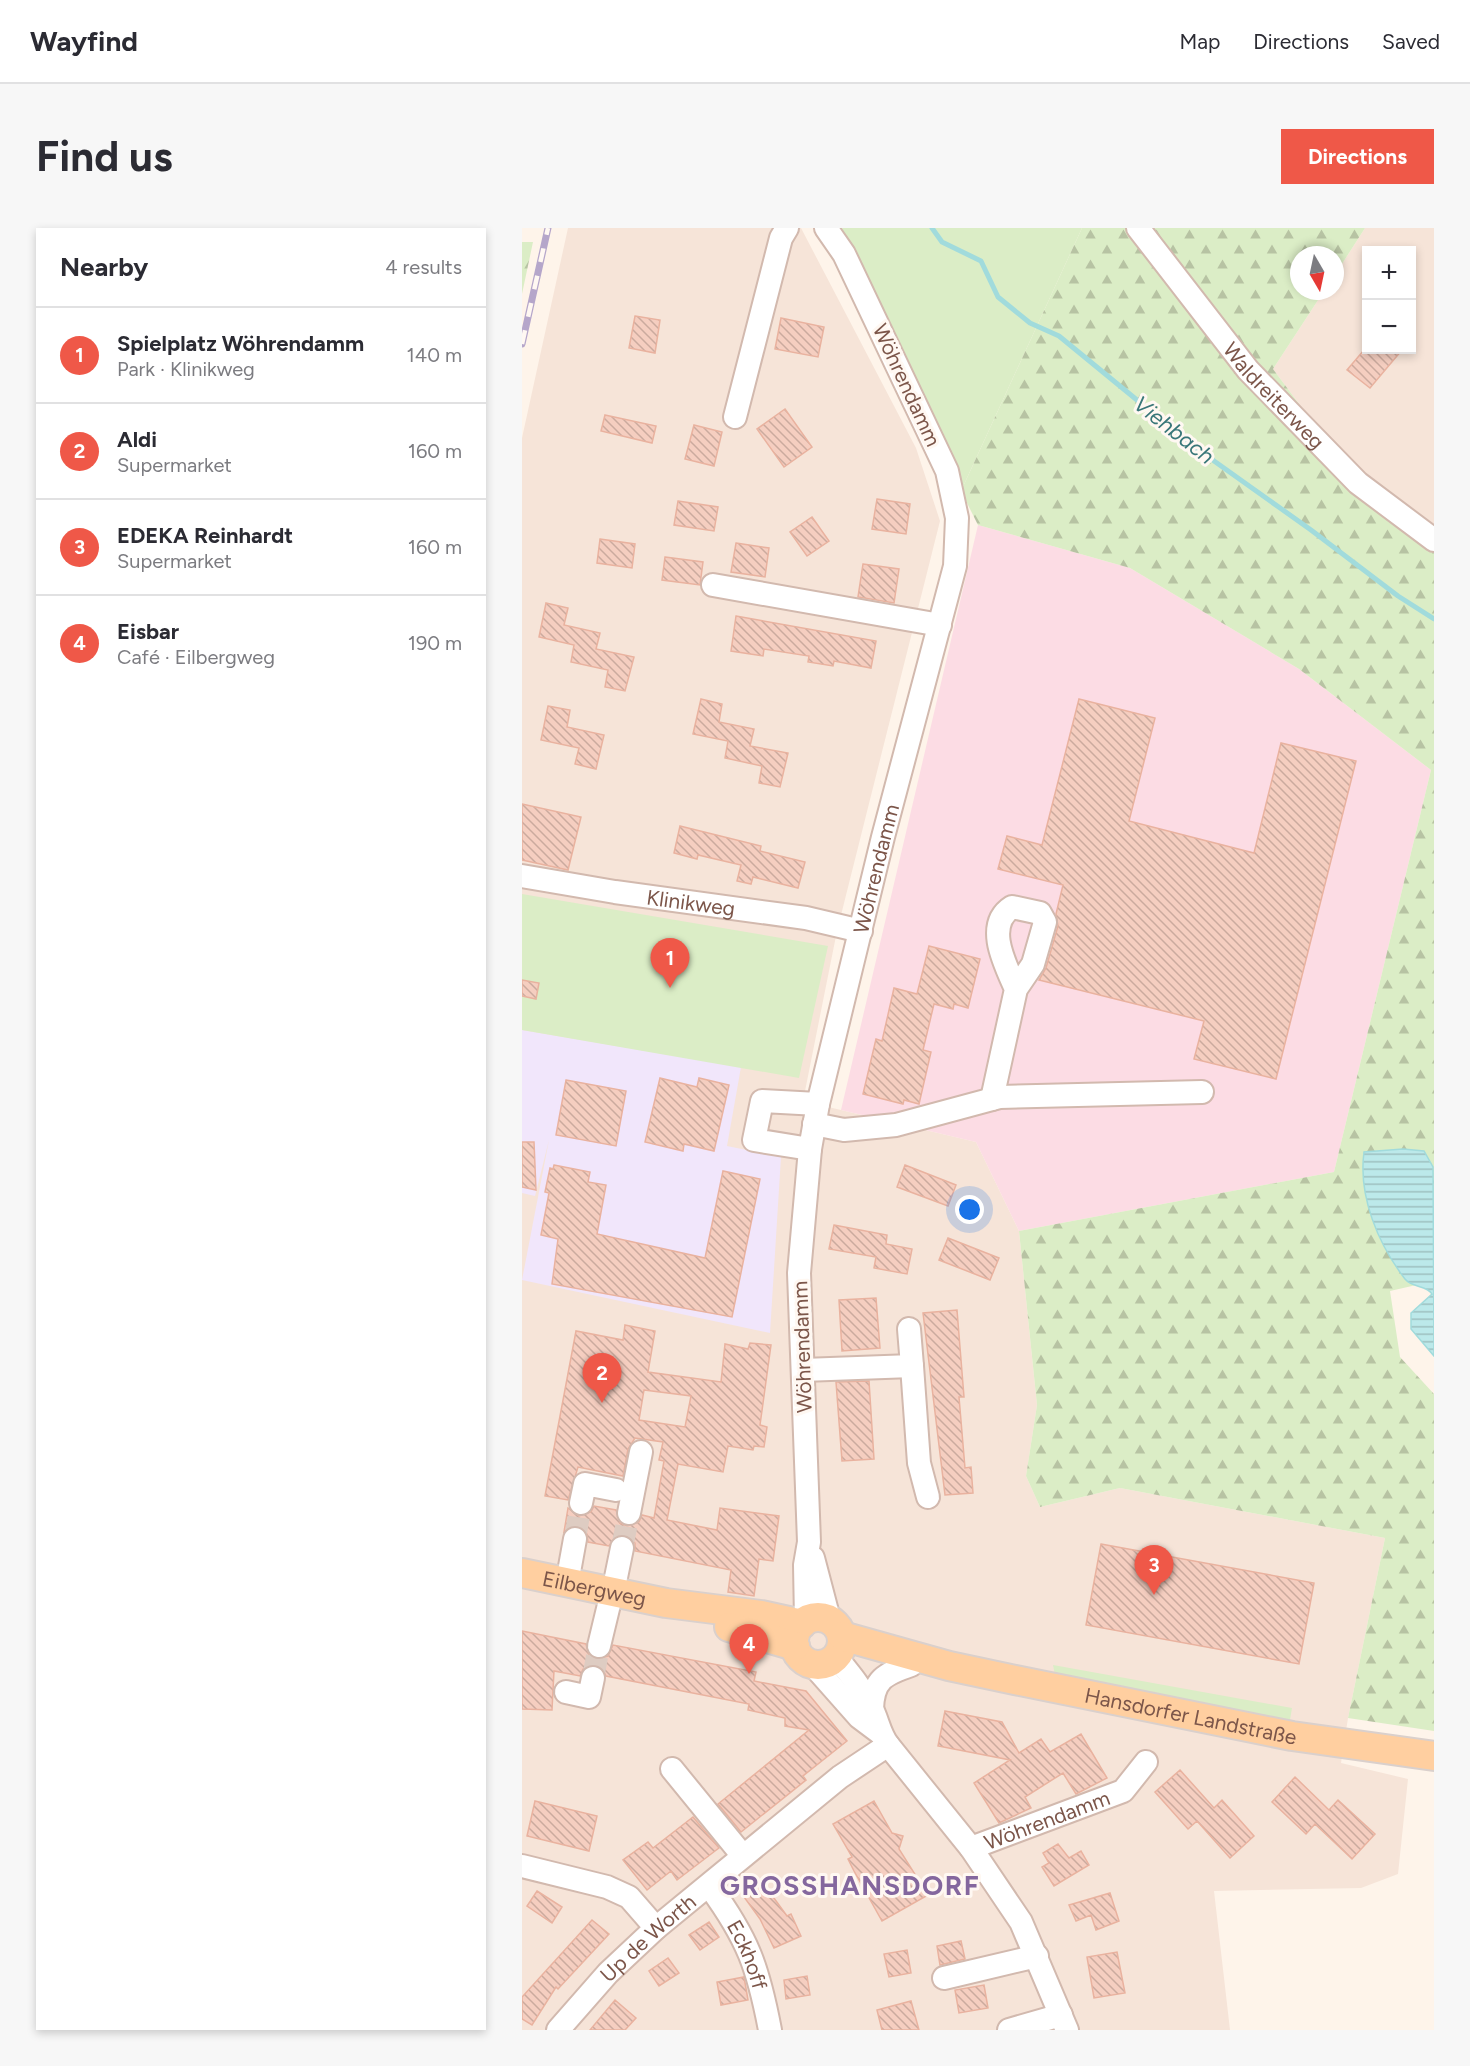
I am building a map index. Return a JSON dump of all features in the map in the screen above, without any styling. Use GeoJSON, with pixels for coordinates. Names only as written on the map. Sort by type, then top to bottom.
{"type":"FeatureCollection","features":[{"type":"Feature","properties":{"kind":"main road","name":"Eilbergweg"},"geometry":{"type":"LineString","coordinates":[[522,1573],[666,1603],[761,1614],[820,1640]]}},
{"type":"Feature","properties":{"kind":"main road","name":"Hansdorfer Landstraße"},"geometry":{"type":"LineString","coordinates":[[820,1640],[911,1665],[949,1666]]}},
{"type":"Feature","properties":{"kind":"main road","name":"Hansdorfer Landstraße"},"geometry":{"type":"LineString","coordinates":[[820,1640],[1292,1736],[1434,1756]]}},
{"type":"Feature","properties":{"kind":"street"},"geometry":{"type":"LineString","coordinates":[[735,417],[781,238],[787,228]]}},
{"type":"Feature","properties":{"kind":"street","name":"Wöhrendamm"},"geometry":{"type":"LineString","coordinates":[[826,228],[844,254],[947,471],[958,534],[955,566],[861,931],[816,1114],[810,1149],[800,1273],[809,1542],[820,1640],[859,1717],[883,1738],[971,1848],[1021,1922],[1064,2022]]}},
{"type":"Feature","properties":{"kind":"street","name":"Waldreiterweg"},"geometry":{"type":"LineString","coordinates":[[1138,228],[1248,370],[1358,483],[1434,540]]}},
{"type":"Feature","properties":{"kind":"street"},"geometry":{"type":"LineString","coordinates":[[713,585],[940,625]]}},
{"type":"Feature","properties":{"kind":"street","name":"Klinikweg"},"geometry":{"type":"LineString","coordinates":[[522,876],[615,892],[806,918],[861,931]]}},
{"type":"Feature","properties":{"kind":"street"},"geometry":{"type":"LineString","coordinates":[[992,1099],[1016,989]]}},
{"type":"Feature","properties":{"kind":"street"},"geometry":{"type":"LineString","coordinates":[[810,1149],[754,1140],[762,1101],[816,1114],[844,1130],[896,1125],[992,1099],[1202,1092]]}},
{"type":"Feature","properties":{"kind":"street"},"geometry":{"type":"LineString","coordinates":[[909,1329],[919,1463],[928,1497]]}},
{"type":"Feature","properties":{"kind":"street"},"geometry":{"type":"LineString","coordinates":[[803,1370],[912,1366]]}},
{"type":"Feature","properties":{"kind":"street"},"geometry":{"type":"LineString","coordinates":[[629,1513],[641,1452]]}},
{"type":"Feature","properties":{"kind":"street"},"geometry":{"type":"LineString","coordinates":[[581,1503],[585,1484],[616,1490]]}},
{"type":"Feature","properties":{"kind":"street"},"geometry":{"type":"LineString","coordinates":[[567,1583],[575,1539]]}},
{"type":"Feature","properties":{"kind":"street"},"geometry":{"type":"LineString","coordinates":[[599,1647],[622,1548]]}},
{"type":"Feature","properties":{"kind":"street","name":"Wöhrendamm"},"geometry":{"type":"LineString","coordinates":[[820,1640],[859,1685],[872,1709],[883,1738]]}},
{"type":"Feature","properties":{"kind":"street"},"geometry":{"type":"LineString","coordinates":[[872,1709],[873,1694],[884,1676],[911,1665]]}},
{"type":"Feature","properties":{"kind":"street"},"geometry":{"type":"LineString","coordinates":[[566,1692],[589,1697],[593,1678]]}},
{"type":"Feature","properties":{"kind":"street","name":"Up de Worth"},"geometry":{"type":"LineString","coordinates":[[558,2030],[608,1972],[656,1928],[710,1887],[743,1856],[840,1777],[883,1738]]}},
{"type":"Feature","properties":{"kind":"street","name":"Wöhrendamm"},"geometry":{"type":"LineString","coordinates":[[971,1848],[1123,1791],[1146,1762]]}},
{"type":"Feature","properties":{"kind":"street"},"geometry":{"type":"LineString","coordinates":[[672,1769],[743,1856]]}},
{"type":"Feature","properties":{"kind":"street"},"geometry":{"type":"LineString","coordinates":[[522,1866],[607,1887],[628,1897],[656,1928]]}},
{"type":"Feature","properties":{"kind":"street","name":"Eckhoff"},"geometry":{"type":"LineString","coordinates":[[710,1887],[743,1935],[757,1968],[770,2030]]}},
{"type":"Feature","properties":{"kind":"street"},"geometry":{"type":"LineString","coordinates":[[944,1978],[1037,1956]]}},
{"type":"Feature","properties":{"kind":"street"},"geometry":{"type":"LineString","coordinates":[[1009,2030],[1064,2022]]}},
{"type":"Feature","properties":{"kind":"shaded area"},"geometry":{"type":"Polygon","coordinates":[[[568,228],[801,228],[916,448],[940,521],[837,931],[803,1101],[976,1142],[1019,1231],[1037,1405],[1026,1476],[1040,1507],[1120,1488],[1385,1538],[1341,1763],[1408,1779],[1398,1874],[1361,1888],[1214,1891],[1230,2030],[522,2030],[522,438],[568,228]]]}},
{"type":"Feature","properties":{"kind":"shaded area"},"geometry":{"type":"Polygon","coordinates":[[[1365,228],[1434,228],[1434,540],[1358,483],[1273,369],[1318,300],[1344,300],[1344,261],[1365,228]]]}},
{"type":"Feature","properties":{"kind":"shaded area"},"geometry":{"type":"Polygon","coordinates":[[[978,525],[1130,568],[1299,669],[1431,770],[1334,1172],[1019,1231],[976,1142],[841,1110],[978,525]]]}},
{"type":"Feature","properties":{"kind":"shaded area"},"geometry":{"type":"Polygon","coordinates":[[[522,1030],[741,1067],[727,1146],[781,1157],[770,1333],[522,1280],[549,1140],[535,1196],[522,1193],[522,1030]]]}},
{"type":"Feature","properties":{"kind":"green space"},"geometry":{"type":"Polygon","coordinates":[[[842,228],[1082,228],[961,491],[948,453],[842,228]]]}},
{"type":"Feature","properties":{"kind":"green space"},"geometry":{"type":"Polygon","coordinates":[[[1082,228],[1365,228],[1344,261],[1344,246],[1290,246],[1290,300],[1318,300],[1273,369],[1358,483],[1434,540],[1434,1281],[1390,1291],[1400,1357],[1434,1394],[1434,1731],[1348,1718],[1385,1538],[1120,1488],[1040,1507],[1026,1476],[1037,1405],[1019,1231],[1334,1172],[1431,770],[1299,669],[1130,568],[978,525],[961,491],[1082,228]]]}},
{"type":"Feature","properties":{"kind":"green space"},"geometry":{"type":"Polygon","coordinates":[[[522,242],[533,242],[522,294],[522,242]]]}},
{"type":"Feature","properties":{"kind":"green space"},"geometry":{"type":"Polygon","coordinates":[[[522,894],[828,946],[799,1078],[522,1030],[522,894]]]}},
{"type":"Feature","properties":{"kind":"green space"},"geometry":{"type":"Polygon","coordinates":[[[1053,1665],[1292,1708],[1290,1720],[1280,1722],[1055,1675],[1053,1665]]]}},
{"type":"Feature","properties":{"kind":"water"},"geometry":{"type":"Polygon","coordinates":[[[1403,1149],[1424,1151],[1433,1167],[1434,1356],[1411,1329],[1411,1313],[1432,1294],[1427,1289],[1408,1282],[1386,1251],[1372,1219],[1364,1185],[1364,1152],[1403,1149]]]}},
{"type":"Feature","properties":{"kind":"building"},"geometry":{"type":"Polygon","coordinates":[[[635,316],[660,320],[655,353],[629,348],[635,316]]]}},
{"type":"Feature","properties":{"kind":"building"},"geometry":{"type":"Polygon","coordinates":[[[781,318],[824,327],[818,357],[775,349],[781,318]]]}},
{"type":"Feature","properties":{"kind":"building"},"geometry":{"type":"Polygon","coordinates":[[[1362,352],[1399,354],[1370,388],[1347,370],[1362,352]]]}},
{"type":"Feature","properties":{"kind":"building"},"geometry":{"type":"Polygon","coordinates":[[[785,409],[812,447],[784,467],[757,429],[785,409]]]}},
{"type":"Feature","properties":{"kind":"building"},"geometry":{"type":"Polygon","coordinates":[[[605,415],[656,426],[652,443],[601,431],[605,415]]]}},
{"type":"Feature","properties":{"kind":"building"},"geometry":{"type":"Polygon","coordinates":[[[694,425],[722,432],[714,466],[685,459],[694,425]]]}},
{"type":"Feature","properties":{"kind":"building"},"geometry":{"type":"Polygon","coordinates":[[[877,499],[910,504],[906,534],[872,529],[877,499]]]}},
{"type":"Feature","properties":{"kind":"building"},"geometry":{"type":"Polygon","coordinates":[[[678,501],[718,507],[714,531],[674,525],[678,501]]]}},
{"type":"Feature","properties":{"kind":"building"},"geometry":{"type":"Polygon","coordinates":[[[812,517],[829,541],[807,556],[790,532],[812,517]]]}},
{"type":"Feature","properties":{"kind":"building"},"geometry":{"type":"Polygon","coordinates":[[[600,539],[635,544],[632,568],[597,563],[600,539]]]}},
{"type":"Feature","properties":{"kind":"building"},"geometry":{"type":"Polygon","coordinates":[[[736,543],[769,548],[765,577],[731,572],[736,543]]]}},
{"type":"Feature","properties":{"kind":"building"},"geometry":{"type":"Polygon","coordinates":[[[665,557],[703,562],[700,585],[662,580],[665,557]]]}},
{"type":"Feature","properties":{"kind":"building"},"geometry":{"type":"Polygon","coordinates":[[[863,564],[899,569],[894,603],[858,597],[863,564]]]}},
{"type":"Feature","properties":{"kind":"building"},"geometry":{"type":"Polygon","coordinates":[[[546,603],[568,608],[564,625],[600,633],[596,649],[634,657],[625,691],[605,687],[608,670],[571,662],[574,645],[539,637],[546,603]]]}},
{"type":"Feature","properties":{"kind":"building"},"geometry":{"type":"Polygon","coordinates":[[[736,616],[876,641],[871,668],[834,661],[833,666],[808,662],[809,656],[764,649],[763,656],[731,651],[736,616]]]}},
{"type":"Feature","properties":{"kind":"building"},"geometry":{"type":"Polygon","coordinates":[[[701,699],[722,704],[719,722],[754,729],[750,746],[788,753],[780,787],[759,783],[762,766],[725,758],[728,741],[693,734],[701,699]]]}},
{"type":"Feature","properties":{"kind":"building"},"geometry":{"type":"Polygon","coordinates":[[[1079,699],[1155,718],[1129,821],[1254,853],[1281,743],[1356,761],[1276,1079],[1194,1059],[1204,1021],[1039,980],[1046,968],[1058,926],[1056,914],[1063,885],[998,869],[1007,836],[1042,845],[1079,699]]]}},
{"type":"Feature","properties":{"kind":"building"},"geometry":{"type":"Polygon","coordinates":[[[548,706],[570,710],[567,727],[604,735],[596,769],[575,764],[579,748],[541,740],[548,706]]]}},
{"type":"Feature","properties":{"kind":"building"},"geometry":{"type":"Polygon","coordinates":[[[522,804],[581,817],[568,870],[522,860],[522,804]]]}},
{"type":"Feature","properties":{"kind":"building"},"geometry":{"type":"Polygon","coordinates":[[[680,826],[761,846],[760,851],[805,862],[798,888],[753,877],[751,884],[737,881],[741,865],[698,855],[697,859],[674,853],[680,826]]]}},
{"type":"Feature","properties":{"kind":"building"},"geometry":{"type":"Polygon","coordinates":[[[929,946],[980,959],[968,1008],[954,1004],[953,1009],[934,1004],[923,1050],[931,1052],[919,1104],[904,1100],[903,1104],[863,1094],[876,1039],[882,1041],[894,988],[917,994],[929,946]]]}},
{"type":"Feature","properties":{"kind":"building"},"geometry":{"type":"Polygon","coordinates":[[[522,980],[539,983],[536,999],[522,996],[522,980]]]}},
{"type":"Feature","properties":{"kind":"building"},"geometry":{"type":"Polygon","coordinates":[[[660,1078],[697,1087],[699,1078],[729,1085],[714,1151],[684,1144],[683,1151],[645,1142],[660,1078]]]}},
{"type":"Feature","properties":{"kind":"building"},"geometry":{"type":"Polygon","coordinates":[[[566,1080],[626,1091],[616,1146],[556,1135],[566,1080]]]}},
{"type":"Feature","properties":{"kind":"building"},"geometry":{"type":"Polygon","coordinates":[[[522,1142],[534,1142],[536,1190],[522,1187],[522,1142]]]}},
{"type":"Feature","properties":{"kind":"building"},"geometry":{"type":"Polygon","coordinates":[[[554,1165],[590,1172],[588,1182],[606,1185],[597,1234],[705,1258],[723,1171],[760,1179],[732,1317],[552,1284],[558,1239],[541,1235],[549,1193],[545,1192],[550,1168],[553,1169],[554,1165]]]}},
{"type":"Feature","properties":{"kind":"building"},"geometry":{"type":"Polygon","coordinates":[[[905,1165],[956,1185],[948,1206],[897,1187],[905,1165]]]}},
{"type":"Feature","properties":{"kind":"building"},"geometry":{"type":"Polygon","coordinates":[[[834,1225],[887,1235],[886,1244],[912,1249],[907,1274],[874,1268],[876,1257],[829,1249],[834,1225]]]}},
{"type":"Feature","properties":{"kind":"building"},"geometry":{"type":"Polygon","coordinates":[[[948,1238],[999,1258],[990,1280],[939,1260],[948,1238]]]}},
{"type":"Feature","properties":{"kind":"building"},"geometry":{"type":"Polygon","coordinates":[[[876,1298],[880,1348],[842,1351],[839,1300],[876,1298]]]}},
{"type":"Feature","properties":{"kind":"building"},"geometry":{"type":"Polygon","coordinates":[[[957,1310],[964,1397],[959,1397],[965,1468],[971,1467],[973,1493],[945,1495],[923,1313],[957,1310]]]}},
{"type":"Feature","properties":{"kind":"building"},"geometry":{"type":"Polygon","coordinates":[[[625,1325],[655,1331],[648,1372],[721,1382],[725,1344],[748,1349],[750,1343],[771,1345],[760,1425],[767,1427],[764,1447],[754,1446],[753,1450],[728,1446],[723,1472],[678,1464],[667,1520],[717,1530],[720,1508],[779,1516],[773,1561],[759,1559],[754,1596],[728,1592],[731,1570],[635,1551],[635,1543],[625,1535],[617,1535],[609,1546],[588,1542],[587,1534],[578,1526],[570,1527],[564,1532],[568,1508],[579,1516],[591,1512],[594,1506],[616,1510],[620,1523],[627,1526],[639,1522],[642,1515],[654,1518],[664,1461],[659,1460],[663,1442],[635,1438],[628,1449],[623,1476],[578,1467],[568,1500],[545,1496],[576,1331],[623,1340],[625,1325]],[[644,1390],[639,1420],[685,1427],[691,1396],[644,1390]]]}},
{"type":"Feature","properties":{"kind":"building"},"geometry":{"type":"Polygon","coordinates":[[[869,1381],[874,1459],[842,1461],[836,1382],[869,1381]]]}},
{"type":"Feature","properties":{"kind":"building"},"geometry":{"type":"Polygon","coordinates":[[[1101,1544],[1314,1583],[1299,1664],[1086,1625],[1101,1544]]]}},
{"type":"Feature","properties":{"kind":"building"},"geometry":{"type":"Polygon","coordinates":[[[522,1631],[586,1644],[589,1655],[596,1659],[608,1656],[613,1645],[756,1672],[754,1681],[806,1691],[847,1741],[803,1776],[806,1780],[741,1832],[718,1804],[809,1730],[785,1726],[785,1718],[748,1710],[749,1704],[606,1676],[602,1668],[595,1665],[583,1669],[580,1676],[554,1671],[552,1710],[522,1709],[522,1631]]]}},
{"type":"Feature","properties":{"kind":"building"},"geometry":{"type":"Polygon","coordinates":[[[945,1711],[1002,1722],[1019,1753],[1041,1739],[1050,1752],[1081,1734],[1107,1778],[1076,1794],[1063,1773],[1025,1797],[1031,1808],[999,1823],[974,1783],[1010,1760],[938,1746],[945,1711]]]}},
{"type":"Feature","properties":{"kind":"building"},"geometry":{"type":"Polygon","coordinates":[[[1180,1770],[1214,1808],[1222,1800],[1254,1836],[1230,1858],[1197,1821],[1188,1829],[1155,1792],[1180,1770]]]}},
{"type":"Feature","properties":{"kind":"building"},"geometry":{"type":"Polygon","coordinates":[[[1295,1777],[1329,1810],[1338,1800],[1375,1834],[1352,1859],[1315,1824],[1306,1834],[1272,1802],[1295,1777]]]}},
{"type":"Feature","properties":{"kind":"building"},"geometry":{"type":"Polygon","coordinates":[[[535,1801],[597,1816],[589,1851],[527,1836],[535,1801]]]}},
{"type":"Feature","properties":{"kind":"building"},"geometry":{"type":"Polygon","coordinates":[[[874,1801],[892,1833],[903,1836],[899,1849],[928,1895],[882,1921],[854,1871],[848,1859],[852,1857],[833,1824],[874,1801]]]}},
{"type":"Feature","properties":{"kind":"building"},"geometry":{"type":"Polygon","coordinates":[[[693,1817],[719,1848],[677,1880],[671,1871],[647,1890],[623,1860],[648,1842],[653,1848],[693,1817]]]}},
{"type":"Feature","properties":{"kind":"building"},"geometry":{"type":"Polygon","coordinates":[[[1058,1844],[1069,1858],[1081,1851],[1089,1865],[1054,1886],[1042,1867],[1049,1863],[1043,1853],[1058,1844]]]}},
{"type":"Feature","properties":{"kind":"building"},"geometry":{"type":"Polygon","coordinates":[[[763,1883],[787,1916],[791,1914],[801,1936],[774,1948],[760,1919],[744,1897],[763,1883]]]}},
{"type":"Feature","properties":{"kind":"building"},"geometry":{"type":"Polygon","coordinates":[[[537,1891],[562,1907],[552,1923],[527,1906],[537,1891]]]}},
{"type":"Feature","properties":{"kind":"building"},"geometry":{"type":"Polygon","coordinates":[[[1110,1893],[1119,1921],[1096,1930],[1091,1915],[1076,1921],[1069,1905],[1110,1893]]]}},
{"type":"Feature","properties":{"kind":"building"},"geometry":{"type":"Polygon","coordinates":[[[592,1920],[609,1934],[558,1989],[556,1987],[532,2025],[522,2019],[522,1997],[592,1920]]]}},
{"type":"Feature","properties":{"kind":"building"},"geometry":{"type":"Polygon","coordinates":[[[709,1922],[719,1937],[700,1950],[689,1935],[709,1922]]]}},
{"type":"Feature","properties":{"kind":"building"},"geometry":{"type":"Polygon","coordinates":[[[961,1941],[965,1959],[940,1965],[937,1946],[961,1941]]]}},
{"type":"Feature","properties":{"kind":"building"},"geometry":{"type":"Polygon","coordinates":[[[907,1950],[911,1973],[889,1977],[884,1954],[907,1950]]]}},
{"type":"Feature","properties":{"kind":"building"},"geometry":{"type":"Polygon","coordinates":[[[1117,1952],[1125,1993],[1094,1998],[1087,1957],[1117,1952]]]}},
{"type":"Feature","properties":{"kind":"building"},"geometry":{"type":"Polygon","coordinates":[[[668,1958],[679,1973],[659,1986],[649,1971],[668,1958]]]}},
{"type":"Feature","properties":{"kind":"building"},"geometry":{"type":"Polygon","coordinates":[[[807,1976],[810,1995],[786,1999],[784,1980],[807,1976]]]}},
{"type":"Feature","properties":{"kind":"building"},"geometry":{"type":"Polygon","coordinates":[[[744,1977],[748,2000],[721,2005],[717,1982],[744,1977]]]}},
{"type":"Feature","properties":{"kind":"building"},"geometry":{"type":"Polygon","coordinates":[[[984,1985],[988,2008],[959,2013],[955,1990],[984,1985]]]}},
{"type":"Feature","properties":{"kind":"building"},"geometry":{"type":"Polygon","coordinates":[[[615,2000],[636,2018],[625,2030],[590,2030],[615,2000]]]}},
{"type":"Feature","properties":{"kind":"building"},"geometry":{"type":"Polygon","coordinates":[[[911,2001],[919,2030],[882,2030],[877,2010],[911,2001]]]}},
{"type":"Feature","properties":{"kind":"waterway","name":"Viehbach"},"geometry":{"type":"LineString","coordinates":[[932,228],[942,242],[981,261],[998,297],[1030,323],[1059,336],[1193,446],[1311,530],[1398,596],[1434,619]]}},
{"type":"Feature","properties":{"kind":"tunnel"},"geometry":{"type":"LineString","coordinates":[[575,1539],[581,1503]]}},
{"type":"Feature","properties":{"kind":"tunnel"},"geometry":{"type":"LineString","coordinates":[[622,1548],[629,1513]]}},
{"type":"Feature","properties":{"kind":"tunnel"},"geometry":{"type":"LineString","coordinates":[[593,1678],[599,1646]]}},
{"type":"Feature","properties":{"kind":"railway"},"geometry":{"type":"LineString","coordinates":[[522,344],[548,228]]}},
{"type":"Feature","properties":{"kind":"place","name":"Spielplatz Wöhrendamm"},"geometry":{"type":"Point","coordinates":[670,988]}},
{"type":"Feature","properties":{"kind":"place","name":"Aldi"},"geometry":{"type":"Point","coordinates":[602,1403]}},
{"type":"Feature","properties":{"kind":"place","name":"EDEKA Reinhardt"},"geometry":{"type":"Point","coordinates":[1154,1595]}},
{"type":"Feature","properties":{"kind":"place","name":"Eisbar"},"geometry":{"type":"Point","coordinates":[749,1674]}},
{"type":"Feature","properties":{"kind":"district","name":"GROSSHANSDORF"},"geometry":{"type":"Point","coordinates":[850,1885]}}]}
